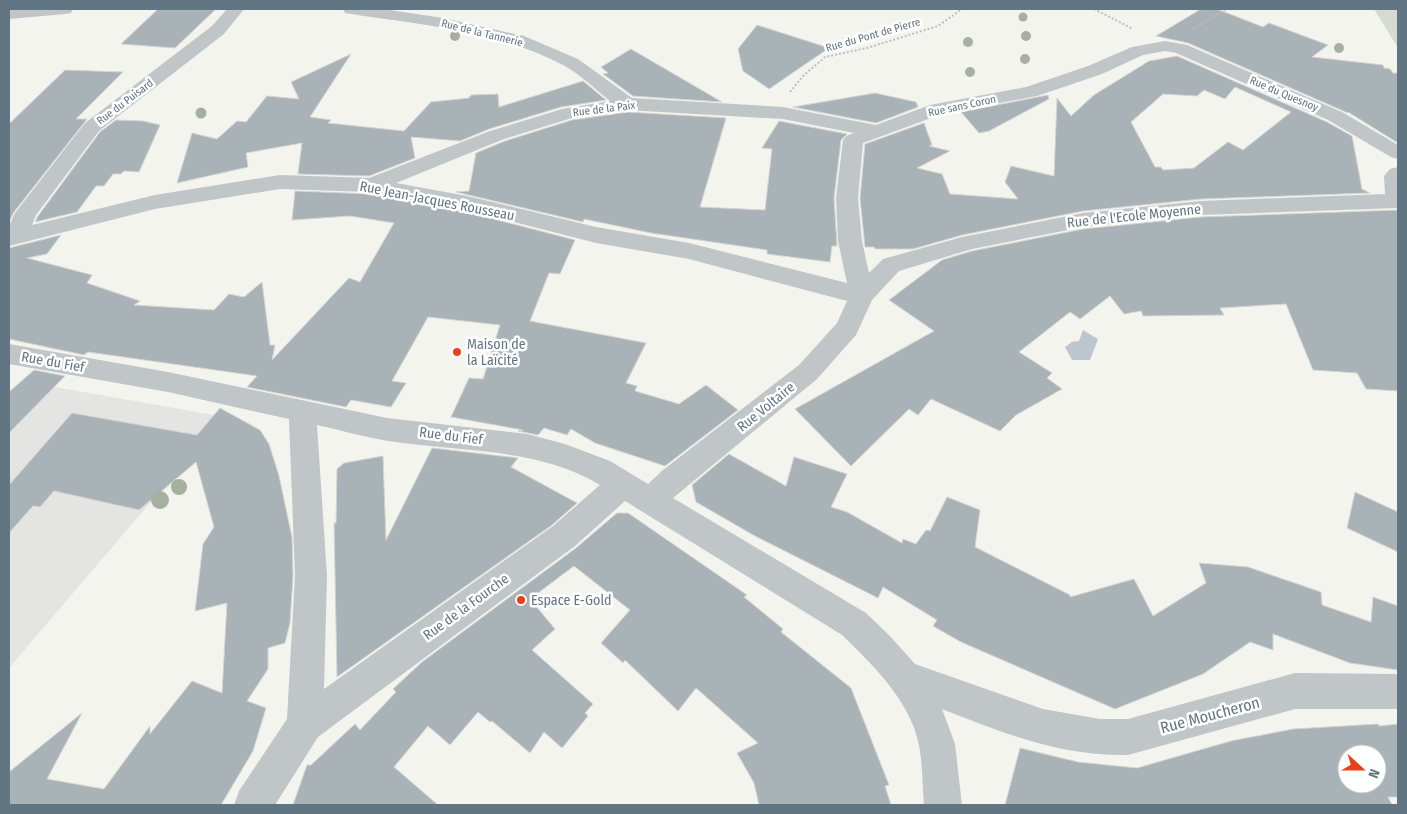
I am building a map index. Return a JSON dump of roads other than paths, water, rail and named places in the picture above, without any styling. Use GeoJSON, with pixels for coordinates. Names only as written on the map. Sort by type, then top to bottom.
{"type":"FeatureCollection","features":[{"type":"Feature","properties":{"kind":"street"},"geometry":{"type":"LineString","coordinates":[[9,14],[65,9]]}},
{"type":"Feature","properties":{"kind":"street","name":"Rue du Puisard"},"geometry":{"type":"LineString","coordinates":[[12,237],[26,213],[92,127],[218,30],[236,9]]}},
{"type":"Feature","properties":{"kind":"street","name":"Rue de la Tannerie"},"geometry":{"type":"LineString","coordinates":[[351,9],[443,23],[518,40],[572,63],[627,104]]}},
{"type":"Feature","properties":{"kind":"street","name":"Rue sans Coron"},"geometry":{"type":"LineString","coordinates":[[862,296],[850,241],[847,198],[853,140],[937,110],[1030,92],[1095,70],[1138,51],[1165,46]]}},
{"type":"Feature","properties":{"kind":"street","name":"Rue du Quesnoy"},"geometry":{"type":"LineString","coordinates":[[1165,46],[1182,48],[1335,116],[1398,153]]}},
{"type":"Feature","properties":{"kind":"street","name":"Rue de la Paix"},"geometry":{"type":"LineString","coordinates":[[371,185],[497,135],[569,113],[627,104],[783,113],[878,131]]}},
{"type":"Feature","properties":{"kind":"street","name":"Rue de l'Ecole Moyenne"},"geometry":{"type":"LineString","coordinates":[[862,296],[891,265],[970,242],[1083,220],[1201,208],[1397,201],[1395,176],[1398,174]]}},
{"type":"Feature","properties":{"kind":"street","name":"Rue Jean-Jacques Rousseau"},"geometry":{"type":"LineString","coordinates":[[12,237],[155,202],[280,182],[371,185],[467,203],[596,235],[689,252],[862,296]]}},
{"type":"Feature","properties":{"kind":"street","name":"Rue Voltaire"},"geometry":{"type":"LineString","coordinates":[[650,501],[673,479],[808,372],[847,328],[862,296]]}},
{"type":"Feature","properties":{"kind":"street","name":"Rue du Fief"},"geometry":{"type":"LineString","coordinates":[[9,354],[168,382],[387,429],[527,446],[589,465],[854,624],[905,678],[931,724],[939,758],[943,805]]}},
{"type":"Feature","properties":{"kind":"street"},"geometry":{"type":"LineString","coordinates":[[302,411],[311,576],[306,724]]}},
{"type":"Feature","properties":{"kind":"street","name":"Rue de la Fourche"},"geometry":{"type":"LineString","coordinates":[[253,805],[306,724],[564,536],[623,484]]}},
{"type":"Feature","properties":{"kind":"street","name":"Rue Moucheron"},"geometry":{"type":"LineString","coordinates":[[905,678],[946,691],[1024,721],[1076,735],[1113,739],[1128,738],[1295,691],[1398,692]]}},
{"type":"Feature","properties":{"kind":"place","name":"Maison de la Laïcité"},"geometry":{"type":"Point","coordinates":[457,352]}},
{"type":"Feature","properties":{"kind":"place","name":"Espace E-Gold"},"geometry":{"type":"Point","coordinates":[521,600]}}]}
